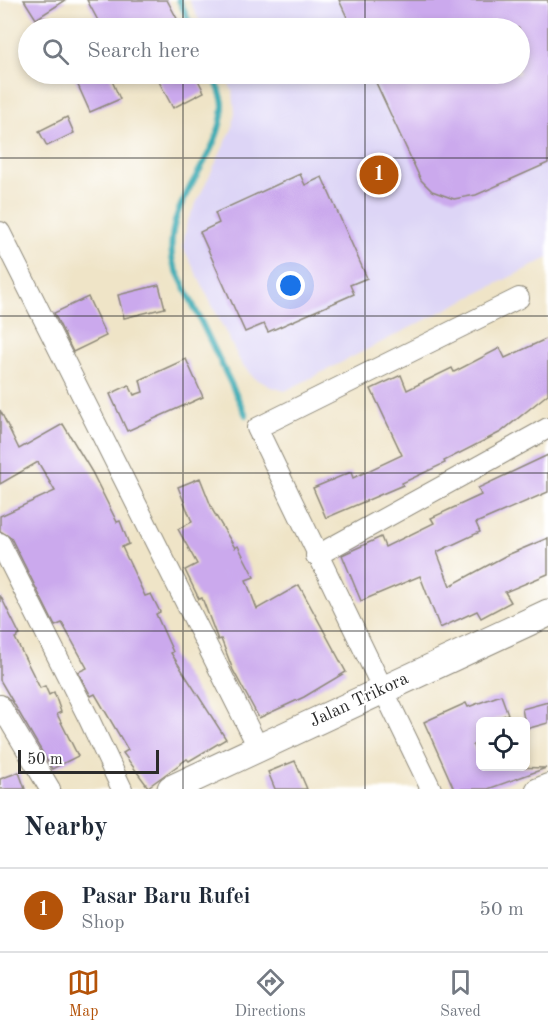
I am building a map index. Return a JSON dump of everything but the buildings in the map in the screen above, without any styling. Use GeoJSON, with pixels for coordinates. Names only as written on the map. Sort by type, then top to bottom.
{"type":"FeatureCollection","features":[{"type":"Feature","properties":{"kind":"street"},"geometry":{"type":"LineString","coordinates":[[0,232],[258,747]]}},
{"type":"Feature","properties":{"kind":"street"},"geometry":{"type":"LineString","coordinates":[[431,789],[316,556],[257,428],[519,298]]}},
{"type":"Feature","properties":{"kind":"street"},"geometry":{"type":"LineString","coordinates":[[316,556],[548,428]]}},
{"type":"Feature","properties":{"kind":"street"},"geometry":{"type":"LineString","coordinates":[[0,543],[122,789]]}},
{"type":"Feature","properties":{"kind":"street","name":"Jalan Trikora"},"geometry":{"type":"LineString","coordinates":[[171,789],[548,613]]}},
{"type":"Feature","properties":{"kind":"street"},"geometry":{"type":"LineString","coordinates":[[0,705],[50,789]]}},
{"type":"Feature","properties":{"kind":"street"},"geometry":{"type":"LineString","coordinates":[[536,789],[548,783]]}},
{"type":"Feature","properties":{"kind":"shaded area"},"geometry":{"type":"Polygon","coordinates":[[[189,0],[548,0],[548,258],[285,391],[271,387],[253,377],[241,363],[183,247],[187,222],[232,129],[235,112],[233,92],[229,84],[530,84],[530,18],[198,18],[189,0]]]}},
{"type":"Feature","properties":{"kind":"waterway"},"geometry":{"type":"LineString","coordinates":[[179,0],[187,18]]}},
{"type":"Feature","properties":{"kind":"waterway"},"geometry":{"type":"LineString","coordinates":[[217,84],[223,101],[220,126],[213,145],[175,220],[172,241],[173,263],[246,415]]}},
{"type":"Feature","properties":{"kind":"place","name":"Pasar Baru Rufei"},"geometry":{"type":"Point","coordinates":[379,175]}}]}
